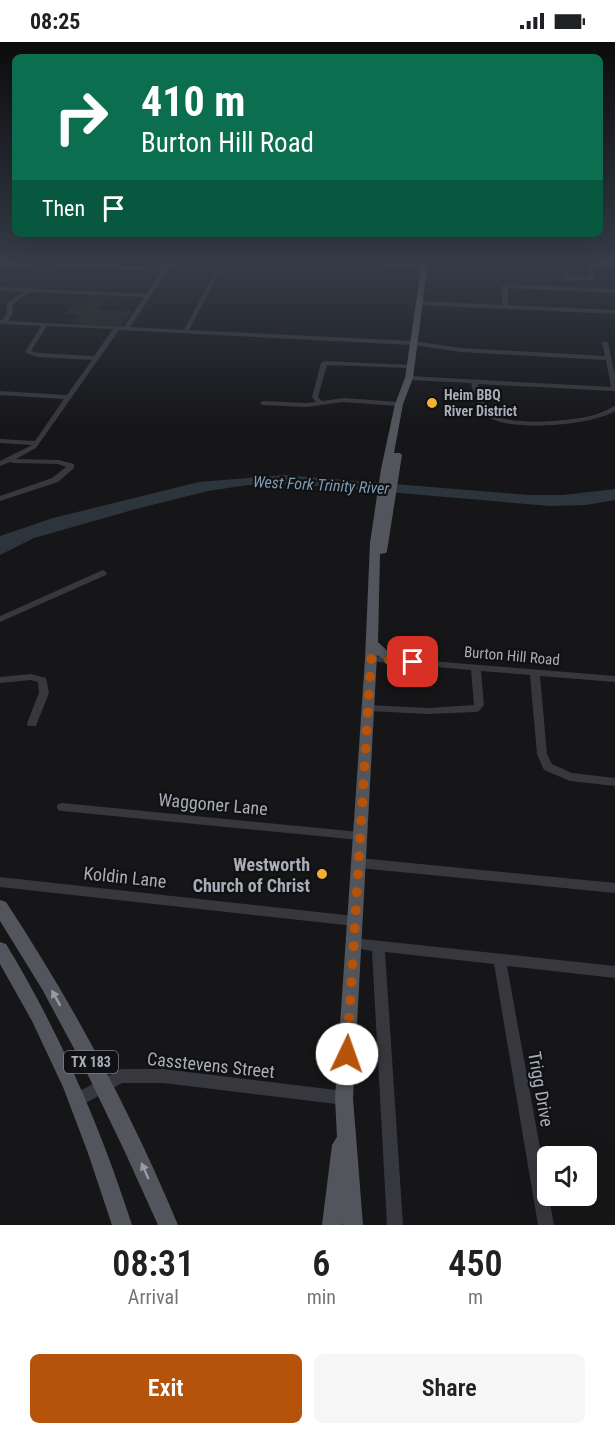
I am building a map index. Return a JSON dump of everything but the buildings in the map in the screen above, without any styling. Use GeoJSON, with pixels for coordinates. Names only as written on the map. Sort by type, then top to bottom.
{"type":"FeatureCollection","features":[{"type":"Feature","properties":{"kind":"main road"},"geometry":{"type":"LineString","coordinates":[[353,1225],[344,1098],[375,589],[384,505],[417,316]]}},
{"type":"Feature","properties":{"kind":"main road"},"geometry":{"type":"LineString","coordinates":[[372,652],[392,661]]}},
{"type":"Feature","properties":{"kind":"main road","name":"TX 183"},"geometry":{"type":"LineString","coordinates":[[0,907],[53,991],[104,1085],[168,1225]]}},
{"type":"Feature","properties":{"kind":"main road","name":"TX 183"},"geometry":{"type":"LineString","coordinates":[[0,949],[39,1015],[80,1099],[122,1225]]}},
{"type":"Feature","properties":{"kind":"main road"},"geometry":{"type":"LineString","coordinates":[[332,1222],[345,1126]]}},
{"type":"Feature","properties":{"kind":"street"},"geometry":{"type":"LineString","coordinates":[[126,328],[134,316]]}},
{"type":"Feature","properties":{"kind":"street"},"geometry":{"type":"LineString","coordinates":[[186,331],[194,316]]}},
{"type":"Feature","properties":{"kind":"street"},"geometry":{"type":"LineString","coordinates":[[2,322],[413,343],[461,350],[608,358]]}},
{"type":"Feature","properties":{"kind":"street"},"geometry":{"type":"LineString","coordinates":[[45,324],[28,349],[30,352],[96,358]]}},
{"type":"Feature","properties":{"kind":"street"},"geometry":{"type":"LineString","coordinates":[[4,462],[26,453],[37,443],[117,328]]}},
{"type":"Feature","properties":{"kind":"street"},"geometry":{"type":"LineString","coordinates":[[408,378],[615,389],[605,343]]}},
{"type":"Feature","properties":{"kind":"street"},"geometry":{"type":"LineString","coordinates":[[321,403],[315,398],[324,363],[410,366]]}},
{"type":"Feature","properties":{"kind":"street"},"geometry":{"type":"LineString","coordinates":[[474,381],[479,399],[487,413],[504,421],[582,420],[609,414],[615,408]]}},
{"type":"Feature","properties":{"kind":"street"},"geometry":{"type":"LineString","coordinates":[[0,393],[69,397]]}},
{"type":"Feature","properties":{"kind":"street"},"geometry":{"type":"LineString","coordinates":[[263,403],[306,405],[343,400],[401,409]]}},
{"type":"Feature","properties":{"kind":"street"},"geometry":{"type":"LineString","coordinates":[[0,441],[37,443]]}},
{"type":"Feature","properties":{"kind":"street"},"geometry":{"type":"LineString","coordinates":[[0,499],[55,480],[71,466],[59,462],[4,462]]}},
{"type":"Feature","properties":{"kind":"street"},"geometry":{"type":"LineString","coordinates":[[0,619],[103,573]]}},
{"type":"Feature","properties":{"kind":"street","name":"Burton Hill Road"},"geometry":{"type":"LineString","coordinates":[[392,661],[615,679]]}},
{"type":"Feature","properties":{"kind":"street"},"geometry":{"type":"LineString","coordinates":[[368,708],[429,711],[476,709],[479,705],[476,668]]}},
{"type":"Feature","properties":{"kind":"street"},"geometry":{"type":"LineString","coordinates":[[535,673],[542,754],[548,767],[570,777],[615,782]]}},
{"type":"Feature","properties":{"kind":"street"},"geometry":{"type":"LineString","coordinates":[[0,680],[31,677],[43,680],[46,686],[32,723]]}},
{"type":"Feature","properties":{"kind":"street","name":"Waggoner Lane"},"geometry":{"type":"LineString","coordinates":[[62,807],[360,836]]}},
{"type":"Feature","properties":{"kind":"street"},"geometry":{"type":"LineString","coordinates":[[359,863],[615,888]]}},
{"type":"Feature","properties":{"kind":"street","name":"Koldin Lane"},"geometry":{"type":"LineString","coordinates":[[0,882],[354,921]]}},
{"type":"Feature","properties":{"kind":"street"},"geometry":{"type":"LineString","coordinates":[[353,943],[615,972]]}},
{"type":"Feature","properties":{"kind":"street"},"geometry":{"type":"LineString","coordinates":[[378,945],[395,1225]]}},
{"type":"Feature","properties":{"kind":"street","name":"Trigg Drive"},"geometry":{"type":"LineString","coordinates":[[500,960],[546,1225]]}},
{"type":"Feature","properties":{"kind":"street","name":"Casstevens Street"},"geometry":{"type":"LineString","coordinates":[[80,1099],[121,1076],[163,1076],[344,1098]]}},
{"type":"Feature","properties":{"kind":"shaded area"},"geometry":{"type":"Polygon","coordinates":[[[76,316],[128,316],[121,327],[70,324],[76,316]]]}},
{"type":"Feature","properties":{"kind":"water","name":"West Fork Trinity River"},"geometry":{"type":"Polygon","coordinates":[[[284,475],[528,495],[563,495],[615,489],[615,500],[586,505],[550,506],[294,484],[248,485],[208,491],[136,509],[34,538],[0,555],[0,536],[53,518],[199,482],[284,475]]]}},
{"type":"Feature","properties":{"kind":"place","name":"Heim BBQ River District"},"geometry":{"type":"Point","coordinates":[432,403]}},
{"type":"Feature","properties":{"kind":"place","name":"Westworth Church of Christ"},"geometry":{"type":"Point","coordinates":[322,874]}},
{"type":"Feature","properties":{"kind":"route"},"geometry":{"type":"LineString","coordinates":[[347,1054],[371,659],[413,662]]}}]}
